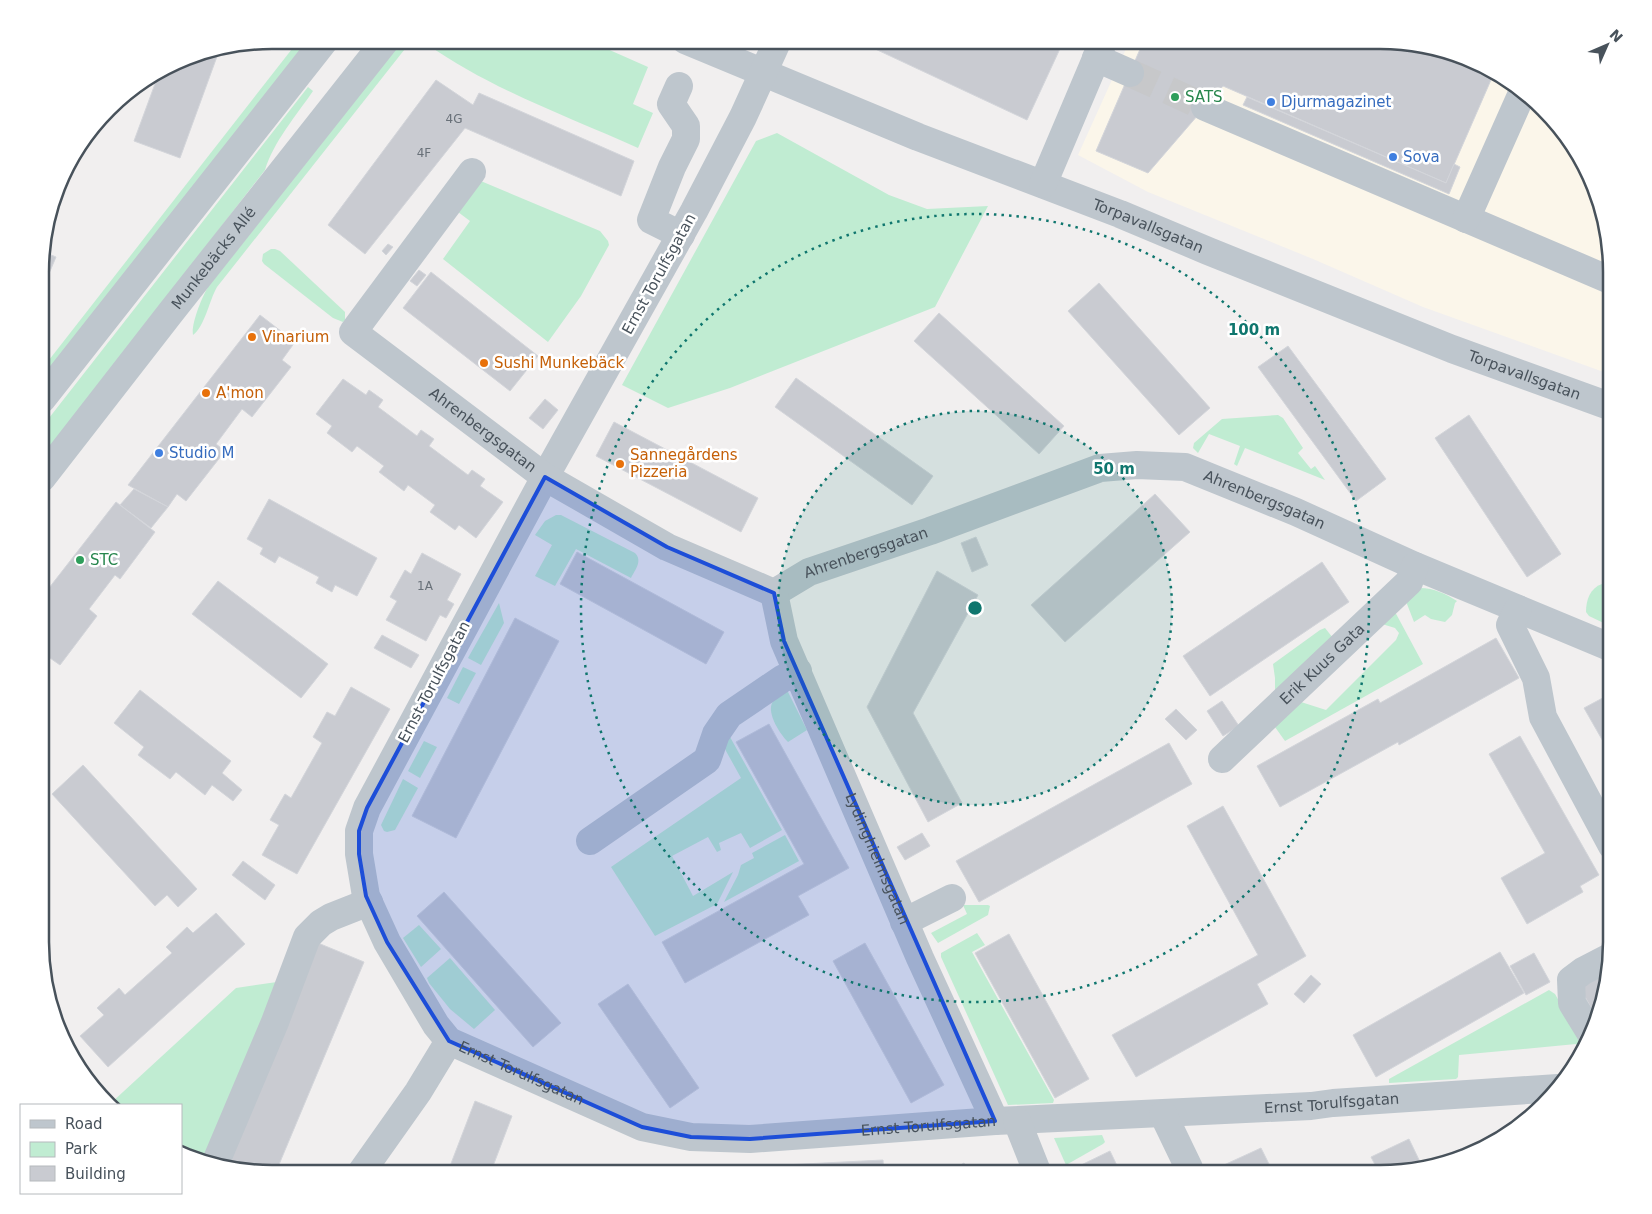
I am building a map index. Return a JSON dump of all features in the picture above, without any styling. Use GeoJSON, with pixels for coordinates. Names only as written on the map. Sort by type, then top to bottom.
{"type":"FeatureCollection","features":[{"type":"Feature","properties":{"kind":"street"},"geometry":{"type":"LineString","coordinates":[[49,390],[319,49]]}},
{"type":"Feature","properties":{"kind":"street","name":"Munkebäcks Allé"},"geometry":{"type":"LineString","coordinates":[[49,469],[379,49]]}},
{"type":"Feature","properties":{"kind":"street","name":"Torpavallsgatan"},"geometry":{"type":"LineString","coordinates":[[706,49],[918,137],[1043,184],[1452,349],[1603,404]]}},
{"type":"Feature","properties":{"kind":"street","name":"Ernst Torulfsgatan"},"geometry":{"type":"LineString","coordinates":[[774,49],[718,165],[681,235],[545,477],[367,808],[359,831],[359,854],[362,876],[369,902],[387,942],[436,1024],[449,1041],[642,1127],[690,1137],[750,1139],[1006,1121],[1311,1106],[1548,1089]]}},
{"type":"Feature","properties":{"kind":"street"},"geometry":{"type":"LineString","coordinates":[[1043,184],[1100,49],[1130,73]]}},
{"type":"Feature","properties":{"kind":"street"},"geometry":{"type":"LineString","coordinates":[[679,86],[671,104],[686,126],[686,139],[651,220],[681,235]]}},
{"type":"Feature","properties":{"kind":"street"},"geometry":{"type":"LineString","coordinates":[[1466,219],[1521,99]]}},
{"type":"Feature","properties":{"kind":"street"},"geometry":{"type":"LineString","coordinates":[[1206,107],[1603,277]]}},
{"type":"Feature","properties":{"kind":"street"},"geometry":{"type":"LineString","coordinates":[[681,148],[718,165]]}},
{"type":"Feature","properties":{"kind":"street","name":"Ahrenbergsgatan"},"geometry":{"type":"LineString","coordinates":[[472,172],[353,332],[545,477],[667,547],[774,593],[809,572],[921,534],[1100,468],[1137,465],[1185,467],[1296,512],[1415,566],[1603,644]]}},
{"type":"Feature","properties":{"kind":"street","name":"Erik Kuus Gata"},"geometry":{"type":"LineString","coordinates":[[1222,759],[1408,582],[1415,566]]}},
{"type":"Feature","properties":{"kind":"street","name":"Lydinghielmsgatan"},"geometry":{"type":"LineString","coordinates":[[774,593],[784,642],[904,922],[1006,1121],[1033,1165]]}},
{"type":"Feature","properties":{"kind":"street"},"geometry":{"type":"LineString","coordinates":[[1518,609],[1510,625],[1536,678],[1543,717],[1603,829]]}},
{"type":"Feature","properties":{"kind":"street"},"geometry":{"type":"LineString","coordinates":[[590,841],[707,760],[716,734],[729,715],[782,679],[798,671]]}},
{"type":"Feature","properties":{"kind":"street"},"geometry":{"type":"LineString","coordinates":[[904,922],[952,898]]}},
{"type":"Feature","properties":{"kind":"street"},"geometry":{"type":"LineString","coordinates":[[217,1159],[271,1031],[307,937],[321,923],[369,902]]}},
{"type":"Feature","properties":{"kind":"street"},"geometry":{"type":"LineString","coordinates":[[1586,1027],[1572,1003],[1571,980],[1602,961]]}},
{"type":"Feature","properties":{"kind":"street"},"geometry":{"type":"LineString","coordinates":[[366,1165],[418,1092],[449,1041]]}},
{"type":"Feature","properties":{"kind":"street"},"geometry":{"type":"LineString","coordinates":[[1163,1114],[1188,1165]]}},
{"type":"Feature","properties":{"kind":"highlighted area"},"geometry":{"type":"Polygon","coordinates":[[[545,477],[667,547],[774,593],[784,641],[995,1121],[750,1139],[691,1137],[642,1127],[449,1041],[387,942],[366,896],[359,854],[359,831],[367,808],[545,477]]]}},
{"type":"Feature","properties":{"kind":"shaded area"},"geometry":{"type":"Polygon","coordinates":[[[1126,49],[1395,49],[1438,56],[1465,66],[1504,86],[1538,114],[1566,148],[1580,173],[1596,214],[1603,257],[1603,372],[1423,307],[1313,259],[1148,192],[1078,155],[1126,49]]]}},
{"type":"Feature","properties":{"kind":"green space"},"geometry":{"type":"Polygon","coordinates":[[[292,49],[301,49],[49,371],[49,360],[292,49]]]}},
{"type":"Feature","properties":{"kind":"green space"},"geometry":{"type":"Polygon","coordinates":[[[396,49],[405,49],[217,287],[201,326],[193,335],[195,318],[208,287],[396,49]]]}},
{"type":"Feature","properties":{"kind":"green space"},"geometry":{"type":"Polygon","coordinates":[[[434,49],[607,49],[648,67],[633,104],[653,113],[638,148],[502,88],[434,49]]]}},
{"type":"Feature","properties":{"kind":"green space"},"geometry":{"type":"Polygon","coordinates":[[[308,87],[313,91],[280,139],[265,170],[49,449],[49,418],[308,87]]]}},
{"type":"Feature","properties":{"kind":"green space"},"geometry":{"type":"Polygon","coordinates":[[[777,133],[889,195],[927,209],[988,206],[935,307],[730,388],[668,408],[622,385],[756,141],[777,133]]]}},
{"type":"Feature","properties":{"kind":"green space"},"geometry":{"type":"Polygon","coordinates":[[[476,179],[600,231],[608,241],[609,245],[581,296],[548,342],[443,259],[470,221],[454,209],[476,179]]]}},
{"type":"Feature","properties":{"kind":"green space"},"geometry":{"type":"Polygon","coordinates":[[[271,249],[280,251],[345,312],[345,320],[343,322],[333,318],[264,264],[262,261],[263,254],[271,249]]]}},
{"type":"Feature","properties":{"kind":"green space"},"geometry":{"type":"Polygon","coordinates":[[[1278,415],[1283,418],[1303,448],[1298,453],[1311,469],[1315,466],[1325,480],[1245,448],[1237,466],[1234,464],[1240,446],[1209,434],[1198,453],[1193,448],[1194,443],[1222,419],[1278,415]]]}},
{"type":"Feature","properties":{"kind":"green space"},"geometry":{"type":"Polygon","coordinates":[[[556,515],[561,515],[635,553],[638,562],[631,578],[576,549],[555,586],[535,576],[552,545],[535,535],[545,521],[556,515]]]}},
{"type":"Feature","properties":{"kind":"green space"},"geometry":{"type":"Polygon","coordinates":[[[1603,584],[1603,623],[1589,616],[1586,612],[1590,595],[1594,588],[1603,584]]]}},
{"type":"Feature","properties":{"kind":"green space"},"geometry":{"type":"Polygon","coordinates":[[[1420,588],[1440,592],[1457,601],[1452,615],[1445,622],[1431,619],[1425,615],[1414,622],[1407,604],[1407,598],[1420,588]]]}},
{"type":"Feature","properties":{"kind":"green space"},"geometry":{"type":"Polygon","coordinates":[[[499,603],[504,623],[481,665],[468,658],[499,603]]]}},
{"type":"Feature","properties":{"kind":"green space"},"geometry":{"type":"Polygon","coordinates":[[[1394,610],[1423,664],[1285,741],[1275,727],[1301,702],[1326,710],[1396,640],[1399,633],[1395,628],[1382,624],[1394,610]]]}},
{"type":"Feature","properties":{"kind":"green space"},"geometry":{"type":"Polygon","coordinates":[[[1325,628],[1333,638],[1275,696],[1273,664],[1325,628]]]}},
{"type":"Feature","properties":{"kind":"green space"},"geometry":{"type":"Polygon","coordinates":[[[463,667],[476,673],[459,704],[447,698],[463,667]]]}},
{"type":"Feature","properties":{"kind":"green space"},"geometry":{"type":"Polygon","coordinates":[[[787,690],[807,730],[788,742],[775,724],[771,713],[773,701],[787,690]]]}},
{"type":"Feature","properties":{"kind":"green space"},"geometry":{"type":"Polygon","coordinates":[[[730,737],[782,830],[750,848],[741,833],[719,843],[721,850],[717,852],[708,837],[672,856],[693,896],[733,872],[717,904],[655,936],[611,867],[741,778],[723,743],[730,737]]]}},
{"type":"Feature","properties":{"kind":"green space"},"geometry":{"type":"Polygon","coordinates":[[[424,741],[437,747],[420,778],[408,771],[424,741]]]}},
{"type":"Feature","properties":{"kind":"green space"},"geometry":{"type":"Polygon","coordinates":[[[403,779],[418,788],[395,830],[384,831],[381,825],[403,779]]]}},
{"type":"Feature","properties":{"kind":"green space"},"geometry":{"type":"Polygon","coordinates":[[[785,835],[799,861],[724,902],[741,865],[754,858],[752,853],[785,835]]]}},
{"type":"Feature","properties":{"kind":"green space"},"geometry":{"type":"Polygon","coordinates":[[[963,905],[990,906],[988,915],[938,943],[931,933],[967,914],[963,905]]]}},
{"type":"Feature","properties":{"kind":"green space"},"geometry":{"type":"Polygon","coordinates":[[[419,925],[441,949],[421,967],[403,938],[419,925]]]}},
{"type":"Feature","properties":{"kind":"green space"},"geometry":{"type":"Polygon","coordinates":[[[977,933],[985,945],[972,952],[1054,1100],[1053,1103],[1008,1105],[941,957],[941,953],[977,933]]]}},
{"type":"Feature","properties":{"kind":"green space"},"geometry":{"type":"Polygon","coordinates":[[[450,958],[495,1010],[474,1029],[450,1009],[427,978],[450,958]]]}},
{"type":"Feature","properties":{"kind":"green space"},"geometry":{"type":"Polygon","coordinates":[[[277,982],[213,1158],[182,1146],[182,1104],[118,1104],[114,1100],[236,988],[277,982]]]}},
{"type":"Feature","properties":{"kind":"green space"},"geometry":{"type":"Polygon","coordinates":[[[1549,990],[1555,994],[1581,1039],[1577,1047],[1576,1044],[1459,1055],[1458,1077],[1456,1079],[1389,1083],[1389,1079],[1549,990]]]}},
{"type":"Feature","properties":{"kind":"green space"},"geometry":{"type":"Polygon","coordinates":[[[1102,1135],[1105,1142],[1103,1144],[1066,1165],[1054,1138],[1102,1135]]]}},
{"type":"Feature","properties":{"kind":"building"},"geometry":{"type":"Polygon","coordinates":[[[875,49],[1060,49],[1027,120],[875,49]]]}},
{"type":"Feature","properties":{"kind":"building"},"geometry":{"type":"Polygon","coordinates":[[[1140,49],[1395,49],[1438,56],[1491,79],[1446,183],[1223,86],[1148,173],[1096,151],[1140,49]]]}},
{"type":"Feature","properties":{"kind":"building"},"geometry":{"type":"Polygon","coordinates":[[[217,55],[180,158],[134,141],[156,81],[187,66],[217,55]]]}},
{"type":"Feature","properties":{"kind":"building"},"geometry":{"type":"Polygon","coordinates":[[[436,80],[473,105],[479,93],[634,161],[621,196],[465,128],[365,254],[328,225],[436,80]]]}},
{"type":"Feature","properties":{"kind":"building"},"geometry":{"type":"Polygon","coordinates":[[[1247,97],[1446,183],[1454,164],[1460,167],[1449,194],[1243,105],[1247,97]]]}},
{"type":"Feature","properties":{"kind":"building"},"geometry":{"type":"Polygon","coordinates":[[[388,244],[393,247],[386,255],[382,251],[388,244]]]}},
{"type":"Feature","properties":{"kind":"building"},"geometry":{"type":"Polygon","coordinates":[[[49,254],[56,257],[49,274],[49,254]]]}},
{"type":"Feature","properties":{"kind":"building"},"geometry":{"type":"Polygon","coordinates":[[[419,270],[426,275],[417,286],[410,281],[419,270]]]}},
{"type":"Feature","properties":{"kind":"building"},"geometry":{"type":"Polygon","coordinates":[[[431,272],[538,356],[510,391],[403,308],[431,272]]]}},
{"type":"Feature","properties":{"kind":"building"},"geometry":{"type":"Polygon","coordinates":[[[1099,283],[1210,408],[1179,435],[1068,311],[1099,283]]]}},
{"type":"Feature","properties":{"kind":"building"},"geometry":{"type":"Polygon","coordinates":[[[939,313],[1064,426],[1039,454],[914,341],[939,313]]]}},
{"type":"Feature","properties":{"kind":"building"},"geometry":{"type":"Polygon","coordinates":[[[260,315],[295,342],[282,360],[291,367],[252,417],[242,409],[216,444],[225,451],[186,501],[177,494],[168,507],[128,485],[260,315]]]}},
{"type":"Feature","properties":{"kind":"building"},"geometry":{"type":"Polygon","coordinates":[[[1288,346],[1386,479],[1356,501],[1258,367],[1288,346]]]}},
{"type":"Feature","properties":{"kind":"building"},"geometry":{"type":"Polygon","coordinates":[[[796,378],[933,476],[912,505],[775,407],[796,378]]]}},
{"type":"Feature","properties":{"kind":"building"},"geometry":{"type":"Polygon","coordinates":[[[343,379],[366,395],[369,390],[383,400],[378,407],[417,436],[421,430],[434,439],[429,446],[468,475],[472,470],[485,479],[480,486],[503,502],[476,538],[459,525],[455,530],[430,512],[435,505],[408,485],[404,491],[379,472],[384,466],[357,446],[352,452],[327,433],[332,426],[316,414],[343,379]]]}},
{"type":"Feature","properties":{"kind":"building"},"geometry":{"type":"Polygon","coordinates":[[[545,399],[558,410],[543,429],[529,418],[545,399]]]}},
{"type":"Feature","properties":{"kind":"building"},"geometry":{"type":"Polygon","coordinates":[[[1469,415],[1561,554],[1527,577],[1435,438],[1469,415]]]}},
{"type":"Feature","properties":{"kind":"building"},"geometry":{"type":"Polygon","coordinates":[[[614,422],[758,498],[741,532],[596,456],[614,422]]]}},
{"type":"Feature","properties":{"kind":"building"},"geometry":{"type":"Polygon","coordinates":[[[134,489],[168,507],[151,528],[120,505],[134,489]]]}},
{"type":"Feature","properties":{"kind":"building"},"geometry":{"type":"Polygon","coordinates":[[[1155,494],[1190,532],[1065,642],[1031,605],[1155,494]]]}},
{"type":"Feature","properties":{"kind":"building"},"geometry":{"type":"Polygon","coordinates":[[[269,499],[377,558],[357,596],[335,585],[332,592],[316,583],[319,577],[279,556],[275,563],[260,554],[263,548],[247,539],[269,499]]]}},
{"type":"Feature","properties":{"kind":"building"},"geometry":{"type":"Polygon","coordinates":[[[116,502],[155,532],[120,579],[115,575],[89,609],[97,616],[60,665],[50,658],[49,659],[49,588],[116,502]]]}},
{"type":"Feature","properties":{"kind":"building"},"geometry":{"type":"Polygon","coordinates":[[[976,537],[988,565],[972,572],[961,543],[976,537]]]}},
{"type":"Feature","properties":{"kind":"building"},"geometry":{"type":"Polygon","coordinates":[[[577,552],[724,632],[706,664],[560,584],[577,552]]]}},
{"type":"Feature","properties":{"kind":"building"},"geometry":{"type":"Polygon","coordinates":[[[422,553],[461,574],[447,600],[454,604],[446,618],[440,615],[426,641],[386,620],[397,601],[390,597],[405,570],[411,574],[422,553]]]}},
{"type":"Feature","properties":{"kind":"building"},"geometry":{"type":"Polygon","coordinates":[[[1322,562],[1349,602],[1210,696],[1183,656],[1322,562]]]}},
{"type":"Feature","properties":{"kind":"building"},"geometry":{"type":"Polygon","coordinates":[[[937,571],[978,595],[913,713],[962,803],[928,822],[867,707],[937,571]]]}},
{"type":"Feature","properties":{"kind":"building"},"geometry":{"type":"Polygon","coordinates":[[[218,581],[328,664],[301,698],[192,614],[218,581]]]}},
{"type":"Feature","properties":{"kind":"building"},"geometry":{"type":"Polygon","coordinates":[[[515,618],[559,641],[456,838],[412,816],[515,618]]]}},
{"type":"Feature","properties":{"kind":"building"},"geometry":{"type":"Polygon","coordinates":[[[382,635],[419,655],[411,668],[374,648],[382,635]]]}},
{"type":"Feature","properties":{"kind":"building"},"geometry":{"type":"Polygon","coordinates":[[[1496,638],[1519,678],[1399,745],[1398,742],[1280,807],[1257,766],[1378,699],[1380,703],[1496,638]]]}},
{"type":"Feature","properties":{"kind":"building"},"geometry":{"type":"Polygon","coordinates":[[[351,687],[390,709],[297,874],[262,855],[279,825],[270,820],[285,794],[291,798],[322,743],[313,737],[327,712],[335,716],[351,687]]]}},
{"type":"Feature","properties":{"kind":"building"},"geometry":{"type":"Polygon","coordinates":[[[140,690],[231,761],[222,773],[242,790],[233,801],[212,785],[205,795],[176,772],[170,779],[138,755],[144,747],[114,723],[140,690]]]}},
{"type":"Feature","properties":{"kind":"building"},"geometry":{"type":"Polygon","coordinates":[[[1603,698],[1603,741],[1584,708],[1603,698]]]}},
{"type":"Feature","properties":{"kind":"building"},"geometry":{"type":"Polygon","coordinates":[[[1222,701],[1239,726],[1223,736],[1207,711],[1222,701]]]}},
{"type":"Feature","properties":{"kind":"building"},"geometry":{"type":"Polygon","coordinates":[[[1176,709],[1197,730],[1186,740],[1165,719],[1176,709]]]}},
{"type":"Feature","properties":{"kind":"building"},"geometry":{"type":"Polygon","coordinates":[[[769,724],[849,868],[798,896],[809,915],[685,983],[662,942],[804,864],[736,742],[769,724]]]}},
{"type":"Feature","properties":{"kind":"building"},"geometry":{"type":"Polygon","coordinates":[[[1520,736],[1599,875],[1580,886],[1583,892],[1527,924],[1501,878],[1545,853],[1489,754],[1520,736]]]}},
{"type":"Feature","properties":{"kind":"building"},"geometry":{"type":"Polygon","coordinates":[[[1169,743],[1192,784],[979,902],[956,861],[1169,743]]]}},
{"type":"Feature","properties":{"kind":"building"},"geometry":{"type":"Polygon","coordinates":[[[83,765],[197,889],[178,907],[167,895],[155,906],[52,794],[83,765]]]}},
{"type":"Feature","properties":{"kind":"building"},"geometry":{"type":"Polygon","coordinates":[[[1223,806],[1306,956],[1257,984],[1268,1004],[1136,1077],[1112,1035],[1258,955],[1187,826],[1223,806]]]}},
{"type":"Feature","properties":{"kind":"building"},"geometry":{"type":"Polygon","coordinates":[[[922,833],[930,846],[905,860],[897,847],[922,833]]]}},
{"type":"Feature","properties":{"kind":"building"},"geometry":{"type":"Polygon","coordinates":[[[243,861],[275,885],[265,900],[232,875],[243,861]]]}},
{"type":"Feature","properties":{"kind":"building"},"geometry":{"type":"Polygon","coordinates":[[[444,892],[561,1023],[533,1047],[417,916],[444,892]]]}},
{"type":"Feature","properties":{"kind":"building"},"geometry":{"type":"Polygon","coordinates":[[[216,913],[245,944],[108,1067],[80,1036],[104,1015],[97,1008],[119,988],[125,995],[172,953],[166,947],[187,927],[193,933],[216,913]]]}},
{"type":"Feature","properties":{"kind":"building"},"geometry":{"type":"Polygon","coordinates":[[[1009,934],[1089,1079],[1055,1098],[975,953],[1009,934]]]}},
{"type":"Feature","properties":{"kind":"building"},"geometry":{"type":"Polygon","coordinates":[[[318,943],[364,962],[279,1165],[257,1165],[228,1161],[318,943]]]}},
{"type":"Feature","properties":{"kind":"building"},"geometry":{"type":"Polygon","coordinates":[[[865,943],[944,1085],[911,1103],[833,961],[865,943]]]}},
{"type":"Feature","properties":{"kind":"building"},"geometry":{"type":"Polygon","coordinates":[[[1500,952],[1524,993],[1376,1077],[1353,1035],[1500,952]]]}},
{"type":"Feature","properties":{"kind":"building"},"geometry":{"type":"Polygon","coordinates":[[[1534,953],[1550,982],[1526,995],[1510,966],[1534,953]]]}},
{"type":"Feature","properties":{"kind":"building"},"geometry":{"type":"Polygon","coordinates":[[[1601,974],[1592,1010],[1579,986],[1601,974]]]}},
{"type":"Feature","properties":{"kind":"building"},"geometry":{"type":"Polygon","coordinates":[[[1311,975],[1321,984],[1304,1003],[1294,994],[1311,975]]]}},
{"type":"Feature","properties":{"kind":"building"},"geometry":{"type":"Polygon","coordinates":[[[628,984],[699,1088],[670,1108],[598,1004],[628,984]]]}},
{"type":"Feature","properties":{"kind":"building"},"geometry":{"type":"Polygon","coordinates":[[[475,1101],[512,1116],[493,1165],[450,1165],[475,1101]]]}},
{"type":"Feature","properties":{"kind":"building"},"geometry":{"type":"Polygon","coordinates":[[[1409,1139],[1420,1162],[1395,1165],[1375,1165],[1371,1157],[1409,1139]]]}},
{"type":"Feature","properties":{"kind":"building"},"geometry":{"type":"Polygon","coordinates":[[[1261,1148],[1270,1165],[1224,1165],[1261,1148]]]}},
{"type":"Feature","properties":{"kind":"building"},"geometry":{"type":"Polygon","coordinates":[[[1110,1151],[1117,1165],[1081,1165],[1110,1151]]]}},
{"type":"Feature","properties":{"kind":"building"},"geometry":{"type":"Polygon","coordinates":[[[883,1160],[883,1165],[784,1165],[883,1160]]]}},
{"type":"Feature","properties":{"kind":"tunnel"},"geometry":{"type":"LineString","coordinates":[[1130,73],[1205,107]]}},
{"type":"Feature","properties":{"kind":"place","name":"SATS"},"geometry":{"type":"Point","coordinates":[1175,97]}},
{"type":"Feature","properties":{"kind":"place","name":"Djurmagazinet"},"geometry":{"type":"Point","coordinates":[1271,102]}},
{"type":"Feature","properties":{"kind":"place","name":"Sova"},"geometry":{"type":"Point","coordinates":[1393,157]}},
{"type":"Feature","properties":{"kind":"place","name":"Vinarium"},"geometry":{"type":"Point","coordinates":[252,337]}},
{"type":"Feature","properties":{"kind":"place","name":"Sushi Munkebäck"},"geometry":{"type":"Point","coordinates":[484,363]}},
{"type":"Feature","properties":{"kind":"place","name":"A'mon"},"geometry":{"type":"Point","coordinates":[206,393]}},
{"type":"Feature","properties":{"kind":"place","name":"Studio M"},"geometry":{"type":"Point","coordinates":[159,453]}},
{"type":"Feature","properties":{"kind":"place","name":"Sannegårdens Pizzeria"},"geometry":{"type":"Point","coordinates":[620,464]}},
{"type":"Feature","properties":{"kind":"place","name":"STC"},"geometry":{"type":"Point","coordinates":[80,560]}}]}
